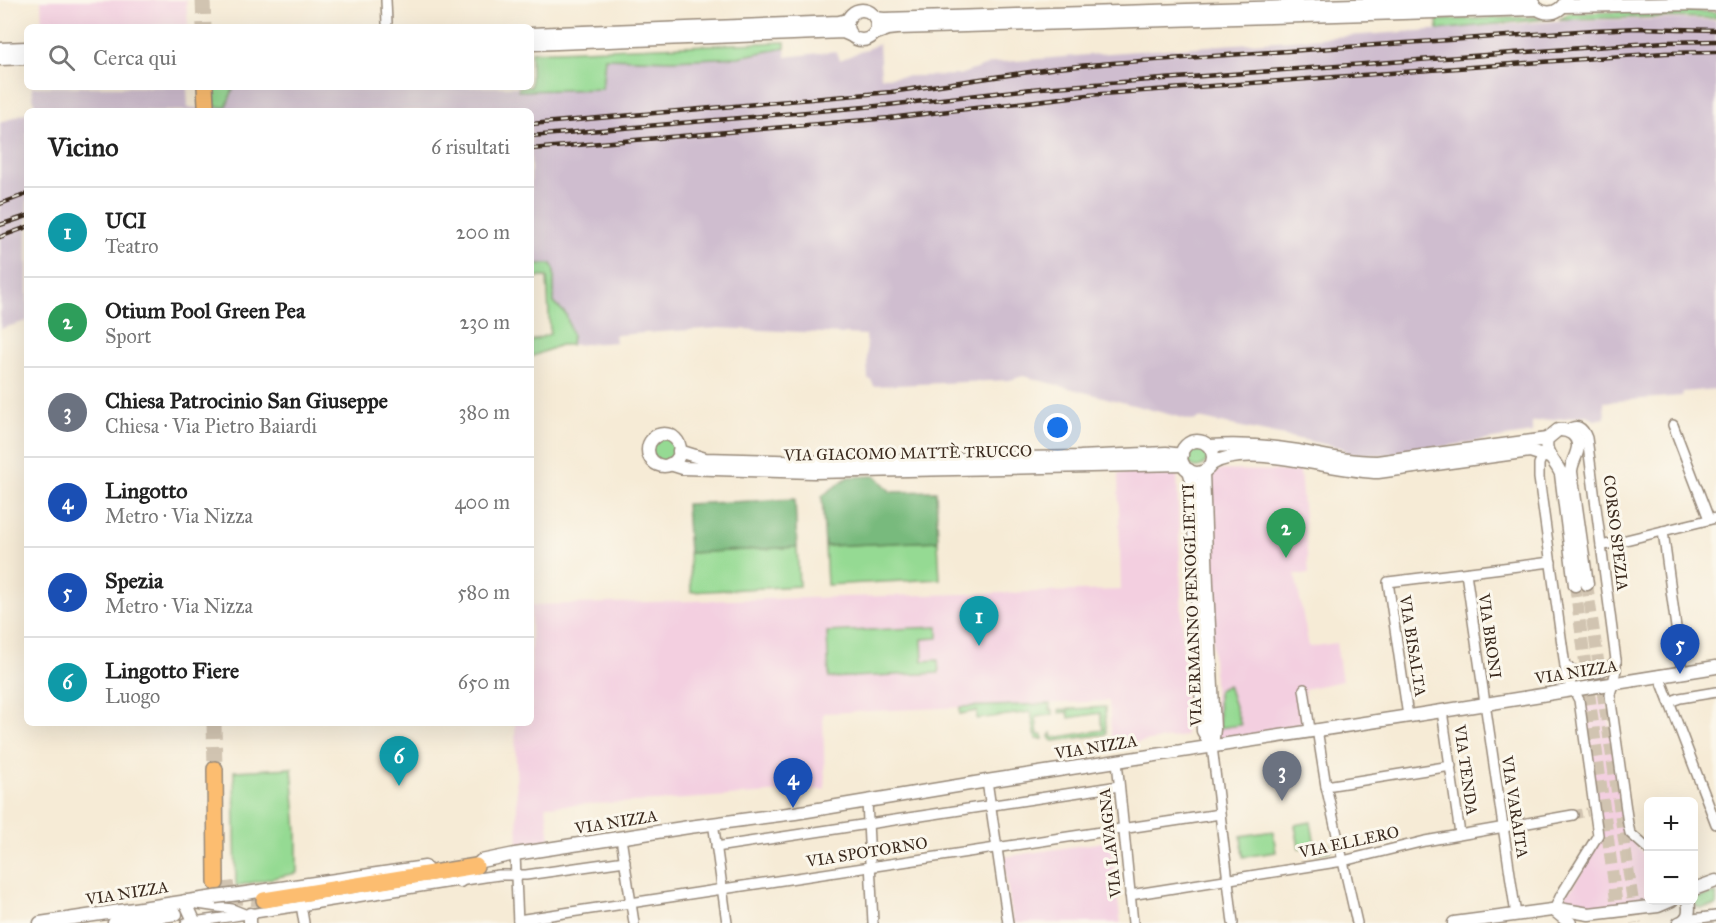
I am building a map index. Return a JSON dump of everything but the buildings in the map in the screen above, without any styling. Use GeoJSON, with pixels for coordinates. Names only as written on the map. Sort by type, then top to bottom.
{"type":"FeatureCollection","features":[{"type":"Feature","properties":{"kind":"main road"},"geometry":{"type":"LineString","coordinates":[[206,90],[209,105],[212,90]]}},
{"type":"Feature","properties":{"kind":"main road"},"geometry":{"type":"LineString","coordinates":[[219,769],[219,887]]}},
{"type":"Feature","properties":{"kind":"main road"},"geometry":{"type":"LineString","coordinates":[[264,900],[479,864]]}},
{"type":"Feature","properties":{"kind":"street"},"geometry":{"type":"LineString","coordinates":[[386,0],[387,23]]}},
{"type":"Feature","properties":{"kind":"street"},"geometry":{"type":"LineString","coordinates":[[875,18],[884,20],[1522,0]]}},
{"type":"Feature","properties":{"kind":"street"},"geometry":{"type":"LineString","coordinates":[[874,34],[897,28],[1534,4],[1548,13],[1559,10],[1565,3],[1716,5]]}},
{"type":"Feature","properties":{"kind":"street"},"geometry":{"type":"LineString","coordinates":[[534,34],[839,22],[847,20],[853,13],[861,10],[869,12],[875,18],[877,26],[874,34],[863,41],[843,32],[534,44]]}},
{"type":"Feature","properties":{"kind":"street"},"geometry":{"type":"LineString","coordinates":[[847,20],[850,35]]}},
{"type":"Feature","properties":{"kind":"street"},"geometry":{"type":"LineString","coordinates":[[0,49],[24,48]]}},
{"type":"Feature","properties":{"kind":"street"},"geometry":{"type":"LineString","coordinates":[[0,59],[24,58]]}},
{"type":"Feature","properties":{"kind":"street"},"geometry":{"type":"LineString","coordinates":[[1601,546],[1712,519],[1673,425]]}},
{"type":"Feature","properties":{"kind":"street","name":"CORSO SPEZIA"},"geometry":{"type":"LineString","coordinates":[[1568,430],[1579,426],[1587,438],[1616,660],[1610,701],[1629,830],[1644,845]]}},
{"type":"Feature","properties":{"kind":"street"},"geometry":{"type":"LineString","coordinates":[[1554,910],[1598,836],[1591,811],[1579,700],[1567,678],[1565,666],[1539,478],[1539,464],[1558,430],[1568,430],[1576,438],[1578,446],[1566,473],[1581,584]]}},
{"type":"Feature","properties":{"kind":"street"},"geometry":{"type":"LineString","coordinates":[[660,435],[670,435],[676,440],[679,451],[677,459],[670,464],[660,465],[650,458],[648,447],[651,440],[660,435]]}},
{"type":"Feature","properties":{"kind":"street"},"geometry":{"type":"LineString","coordinates":[[1192,442],[1200,442],[1209,446],[1266,447],[1295,450],[1350,461],[1377,462],[1546,450],[1378,472],[1265,457],[1226,458],[1208,468],[1193,472],[1185,463],[1184,448],[1192,442]]}},
{"type":"Feature","properties":{"kind":"street"},"geometry":{"type":"LineString","coordinates":[[1208,468],[1213,454],[1209,446]]}},
{"type":"Feature","properties":{"kind":"street"},"geometry":{"type":"LineString","coordinates":[[1546,450],[1566,473]]}},
{"type":"Feature","properties":{"kind":"street","name":"VIA GIACOMO MATTÈ TRUCCO"},"geometry":{"type":"LineString","coordinates":[[679,451],[705,459],[813,462],[1058,458],[1166,453],[1185,463]]}},
{"type":"Feature","properties":{"kind":"street","name":"VIA GIACOMO MATTÈ TRUCCO"},"geometry":{"type":"LineString","coordinates":[[670,464],[683,468],[814,472],[1185,463]]}},
{"type":"Feature","properties":{"kind":"street","name":"VIA ERMANNO FENOGLIETTI"},"geometry":{"type":"LineString","coordinates":[[1185,463],[1192,481],[1203,731],[1212,746]]}},
{"type":"Feature","properties":{"kind":"street","name":"VIA ERMANNO FENOGLIETTI"},"geometry":{"type":"LineString","coordinates":[[1208,468],[1207,604],[1214,729],[1212,746]]}},
{"type":"Feature","properties":{"kind":"street"},"geometry":{"type":"LineString","coordinates":[[1663,531],[1682,672]]}},
{"type":"Feature","properties":{"kind":"street"},"geometry":{"type":"LineString","coordinates":[[1466,573],[1551,562]]}},
{"type":"Feature","properties":{"kind":"street","name":"VIA BISALTA"},"geometry":{"type":"LineString","coordinates":[[1408,716],[1388,582],[1466,573]]}},
{"type":"Feature","properties":{"kind":"street","name":"VIA BRONI"},"geometry":{"type":"LineString","coordinates":[[1466,573],[1484,703]]}},
{"type":"Feature","properties":{"kind":"street"},"geometry":{"type":"LineString","coordinates":[[1565,666],[1582,674],[1592,674],[1604,671],[1616,660]]}},
{"type":"Feature","properties":{"kind":"street","name":"VIA NIZZA"},"geometry":{"type":"LineString","coordinates":[[40,923],[185,901],[219,887],[239,894],[459,862],[479,864],[515,854],[1716,667]]}},
{"type":"Feature","properties":{"kind":"street"},"geometry":{"type":"LineString","coordinates":[[1659,675],[1716,824]]}},
{"type":"Feature","properties":{"kind":"street"},"geometry":{"type":"LineString","coordinates":[[1304,689],[1357,923]]}},
{"type":"Feature","properties":{"kind":"street"},"geometry":{"type":"LineString","coordinates":[[1669,702],[1716,692]]}},
{"type":"Feature","properties":{"kind":"street","name":"VIA VARAITA"},"geometry":{"type":"LineString","coordinates":[[1484,703],[1516,915]]}},
{"type":"Feature","properties":{"kind":"street","name":"VIA TENDA"},"geometry":{"type":"LineString","coordinates":[[1442,711],[1460,834]]}},
{"type":"Feature","properties":{"kind":"street"},"geometry":{"type":"LineString","coordinates":[[1212,746],[1233,923]]}},
{"type":"Feature","properties":{"kind":"street","name":"VIA LAVAGNA"},"geometry":{"type":"LineString","coordinates":[[1117,761],[1133,923]]}},
{"type":"Feature","properties":{"kind":"street"},"geometry":{"type":"LineString","coordinates":[[1326,786],[1451,766]]}},
{"type":"Feature","properties":{"kind":"street"},"geometry":{"type":"LineString","coordinates":[[987,781],[1008,923]]}},
{"type":"Feature","properties":{"kind":"street"},"geometry":{"type":"LineString","coordinates":[[716,847],[1119,786]]}},
{"type":"Feature","properties":{"kind":"street"},"geometry":{"type":"LineString","coordinates":[[867,801],[873,923]]}},
{"type":"Feature","properties":{"kind":"street","name":"VIA SPOTORNO"},"geometry":{"type":"LineString","coordinates":[[518,922],[1220,814]]}},
{"type":"Feature","properties":{"kind":"street","name":"VIA ELLERO"},"geometry":{"type":"LineString","coordinates":[[1130,895],[1342,861],[1460,834],[1573,815]]}},
{"type":"Feature","properties":{"kind":"street"},"geometry":{"type":"LineString","coordinates":[[714,830],[727,923]]}},
{"type":"Feature","properties":{"kind":"street"},"geometry":{"type":"LineString","coordinates":[[621,838],[634,923]]}},
{"type":"Feature","properties":{"kind":"street"},"geometry":{"type":"LineString","coordinates":[[515,854],[518,922]]}},
{"type":"Feature","properties":{"kind":"street","name":"VIA NIZZA"},"geometry":{"type":"LineString","coordinates":[[192,923],[249,917],[301,905],[499,875],[526,875],[625,861]]}},
{"type":"Feature","properties":{"kind":"street"},"geometry":{"type":"LineString","coordinates":[[460,881],[479,864]]}},
{"type":"Feature","properties":{"kind":"street"},"geometry":{"type":"LineString","coordinates":[[1698,888],[1716,881]]}},
{"type":"Feature","properties":{"kind":"street"},"geometry":{"type":"LineString","coordinates":[[185,901],[192,923]]}},
{"type":"Feature","properties":{"kind":"street","name":"VIA NIZZA"},"geometry":{"type":"LineString","coordinates":[[185,901],[208,907],[232,909],[249,917]]}},
{"type":"Feature","properties":{"kind":"street"},"geometry":{"type":"LineString","coordinates":[[301,905],[304,923]]}},
{"type":"Feature","properties":{"kind":"street"},"geometry":{"type":"LineString","coordinates":[[1454,923],[1564,909],[1589,914],[1660,905]]}},
{"type":"Feature","properties":{"kind":"street"},"geometry":{"type":"LineString","coordinates":[[1682,922],[1689,911],[1688,905]]}},
{"type":"Feature","properties":{"kind":"street"},"geometry":{"type":"LineString","coordinates":[[1554,910],[1570,923]]}},
{"type":"Feature","properties":{"kind":"street"},"geometry":{"type":"LineString","coordinates":[[114,923],[176,914]]}},
{"type":"Feature","properties":{"kind":"street"},"geometry":{"type":"LineString","coordinates":[[1682,922],[1716,916]]}},
{"type":"Feature","properties":{"kind":"shaded area"},"geometry":{"type":"Polygon","coordinates":[[[41,0],[186,0],[188,24],[42,24],[41,0]]]}},
{"type":"Feature","properties":{"kind":"shaded area"},"geometry":{"type":"Polygon","coordinates":[[[1570,20],[1716,20],[1716,389],[1683,392],[1682,396],[1604,402],[1605,418],[1594,420],[1588,415],[1532,422],[1532,433],[1389,455],[1346,454],[1343,448],[1198,418],[1194,421],[1023,376],[1010,380],[874,386],[868,379],[866,335],[719,328],[615,335],[616,342],[571,345],[572,335],[554,303],[554,269],[551,264],[534,264],[534,108],[188,108],[226,107],[233,90],[602,89],[605,58],[672,60],[738,57],[785,48],[786,57],[836,51],[840,60],[879,44],[881,77],[959,75],[993,63],[1570,20]]]}},
{"type":"Feature","properties":{"kind":"shaded area"},"geometry":{"type":"Polygon","coordinates":[[[32,90],[187,90],[188,108],[35,108],[32,90]]]}},
{"type":"Feature","properties":{"kind":"shaded area"},"geometry":{"type":"Polygon","coordinates":[[[24,113],[24,322],[0,329],[0,123],[24,113]]]}},
{"type":"Feature","properties":{"kind":"shaded area"},"geometry":{"type":"Polygon","coordinates":[[[1207,470],[1300,471],[1309,574],[1295,574],[1309,647],[1336,643],[1342,681],[1304,689],[1310,730],[1216,743],[1207,470]]]}},
{"type":"Feature","properties":{"kind":"shaded area"},"geometry":{"type":"Polygon","coordinates":[[[1118,473],[1177,473],[1186,736],[1112,746],[1109,701],[823,713],[825,789],[546,806],[550,841],[518,846],[515,726],[534,726],[534,605],[1121,590],[1118,473]]]}},
{"type":"Feature","properties":{"kind":"shaded area"},"geometry":{"type":"Polygon","coordinates":[[[1606,696],[1625,834],[1644,854],[1644,903],[1589,909],[1568,905],[1565,900],[1567,891],[1573,887],[1601,838],[1583,700],[1606,696]]]}},
{"type":"Feature","properties":{"kind":"shaded area"},"geometry":{"type":"Polygon","coordinates":[[[1110,841],[1121,923],[1013,923],[1003,857],[1110,841]]]}},
{"type":"Feature","properties":{"kind":"green space"},"geometry":{"type":"Polygon","coordinates":[[[1716,12],[1716,18],[1559,19],[1570,13],[1716,12]]]}},
{"type":"Feature","properties":{"kind":"green space"},"geometry":{"type":"Polygon","coordinates":[[[1535,17],[1545,19],[1438,30],[1437,20],[1535,17]]]}},
{"type":"Feature","properties":{"kind":"green space"},"geometry":{"type":"Polygon","coordinates":[[[785,42],[785,48],[738,57],[672,60],[605,58],[602,89],[518,91],[534,90],[534,52],[785,42]]]}},
{"type":"Feature","properties":{"kind":"green space"},"geometry":{"type":"Polygon","coordinates":[[[214,90],[233,90],[226,107],[215,107],[214,90]]]}},
{"type":"Feature","properties":{"kind":"green space"},"geometry":{"type":"Polygon","coordinates":[[[534,264],[551,264],[554,269],[554,303],[566,314],[572,335],[571,345],[560,345],[534,356],[534,340],[550,334],[547,277],[534,277],[534,264]]]}},
{"type":"Feature","properties":{"kind":"green space"},"geometry":{"type":"Polygon","coordinates":[[[664,438],[669,439],[675,445],[675,455],[669,461],[664,462],[659,461],[653,455],[652,450],[653,445],[659,439],[664,438]]]}},
{"type":"Feature","properties":{"kind":"green space"},"geometry":{"type":"Polygon","coordinates":[[[1193,447],[1201,447],[1207,453],[1207,461],[1201,467],[1193,467],[1187,461],[1187,453],[1193,447]]]}},
{"type":"Feature","properties":{"kind":"green space"},"geometry":{"type":"Polygon","coordinates":[[[876,476],[891,492],[936,491],[938,541],[825,546],[822,496],[848,477],[876,476]]]}},
{"type":"Feature","properties":{"kind":"green space"},"geometry":{"type":"Polygon","coordinates":[[[795,499],[797,547],[689,553],[686,504],[795,499]]]}},
{"type":"Feature","properties":{"kind":"green space"},"geometry":{"type":"Polygon","coordinates":[[[938,541],[940,579],[827,585],[825,546],[938,541]]]}},
{"type":"Feature","properties":{"kind":"green space"},"geometry":{"type":"Polygon","coordinates":[[[797,547],[799,586],[691,592],[689,553],[797,547]]]}},
{"type":"Feature","properties":{"kind":"green space"},"geometry":{"type":"Polygon","coordinates":[[[938,627],[938,638],[922,639],[923,661],[938,660],[939,673],[829,678],[827,632],[938,627]]]}},
{"type":"Feature","properties":{"kind":"green space"},"geometry":{"type":"Polygon","coordinates":[[[1228,685],[1241,725],[1219,728],[1218,690],[1228,685]]]}},
{"type":"Feature","properties":{"kind":"green space"},"geometry":{"type":"Polygon","coordinates":[[[1050,704],[1053,714],[1036,717],[1038,735],[1043,735],[1043,739],[1036,739],[1031,712],[977,719],[977,711],[960,714],[960,707],[1050,704]]]}},
{"type":"Feature","properties":{"kind":"green space"},"geometry":{"type":"Polygon","coordinates":[[[1105,707],[1106,734],[1051,740],[1052,733],[1053,738],[1103,730],[1100,713],[1069,718],[1068,712],[1059,713],[1059,710],[1105,707]]]}},
{"type":"Feature","properties":{"kind":"green space"},"geometry":{"type":"Polygon","coordinates":[[[292,768],[297,831],[297,873],[236,886],[234,771],[292,768]]]}},
{"type":"Feature","properties":{"kind":"green space"},"geometry":{"type":"Polygon","coordinates":[[[1311,822],[1315,846],[1299,848],[1295,825],[1311,822]]]}},
{"type":"Feature","properties":{"kind":"green space"},"geometry":{"type":"Polygon","coordinates":[[[1273,831],[1276,852],[1243,857],[1241,836],[1273,831]]]}},
{"type":"Feature","properties":{"kind":"green space"},"geometry":{"type":"Polygon","coordinates":[[[1329,844],[1330,851],[1316,853],[1315,846],[1329,844]]]}},
{"type":"Feature","properties":{"kind":"green space"},"geometry":{"type":"Polygon","coordinates":[[[1716,893],[1716,906],[1700,908],[1696,905],[1698,905],[1698,898],[1716,893]]]}},
{"type":"Feature","properties":{"kind":"tunnel"},"geometry":{"type":"LineString","coordinates":[[203,0],[204,24]]}},
{"type":"Feature","properties":{"kind":"tunnel"},"geometry":{"type":"LineString","coordinates":[[1587,584],[1636,923]]}},
{"type":"Feature","properties":{"kind":"tunnel"},"geometry":{"type":"LineString","coordinates":[[1575,585],[1619,923]]}},
{"type":"Feature","properties":{"kind":"tunnel"},"geometry":{"type":"LineString","coordinates":[[214,726],[215,769]]}},
{"type":"Feature","properties":{"kind":"tunnel"},"geometry":{"type":"LineString","coordinates":[[1573,815],[1588,812]]}},
{"type":"Feature","properties":{"kind":"tunnel"},"geometry":{"type":"LineString","coordinates":[[226,882],[232,923]]}},
{"type":"Feature","properties":{"kind":"tunnel"},"geometry":{"type":"LineString","coordinates":[[230,892],[239,897],[264,900]]}},
{"type":"Feature","properties":{"kind":"railway"},"geometry":{"type":"LineString","coordinates":[[534,124],[891,92],[1057,68],[1112,63],[1594,30],[1638,28],[1716,30]]}},
{"type":"Feature","properties":{"kind":"railway"},"geometry":{"type":"LineString","coordinates":[[534,136],[888,105],[1041,88],[1665,42],[1716,41]]}},
{"type":"Feature","properties":{"kind":"railway"},"geometry":{"type":"LineString","coordinates":[[534,149],[889,118],[1088,95],[1665,53],[1716,52]]}},
{"type":"Feature","properties":{"kind":"railway"},"geometry":{"type":"LineString","coordinates":[[0,204],[24,195]]}},
{"type":"Feature","properties":{"kind":"railway"},"geometry":{"type":"LineString","coordinates":[[0,225],[24,217]]}},
{"type":"Feature","properties":{"kind":"railway"},"geometry":{"type":"LineString","coordinates":[[0,237],[24,228]]}},
{"type":"Feature","properties":{"kind":"place","name":"Otium Pool Green Pea"},"geometry":{"type":"Point","coordinates":[1286,558]}},
{"type":"Feature","properties":{"kind":"place","name":"UCI"},"geometry":{"type":"Point","coordinates":[979,646]}},
{"type":"Feature","properties":{"kind":"place","name":"Spezia"},"geometry":{"type":"Point","coordinates":[1680,674]}},
{"type":"Feature","properties":{"kind":"place","name":"Lingotto Fiere"},"geometry":{"type":"Point","coordinates":[399,786]}},
{"type":"Feature","properties":{"kind":"place","name":"Chiesa Patrocinio San Giuseppe"},"geometry":{"type":"Point","coordinates":[1282,801]}},
{"type":"Feature","properties":{"kind":"place","name":"Lingotto"},"geometry":{"type":"Point","coordinates":[793,808]}}]}
